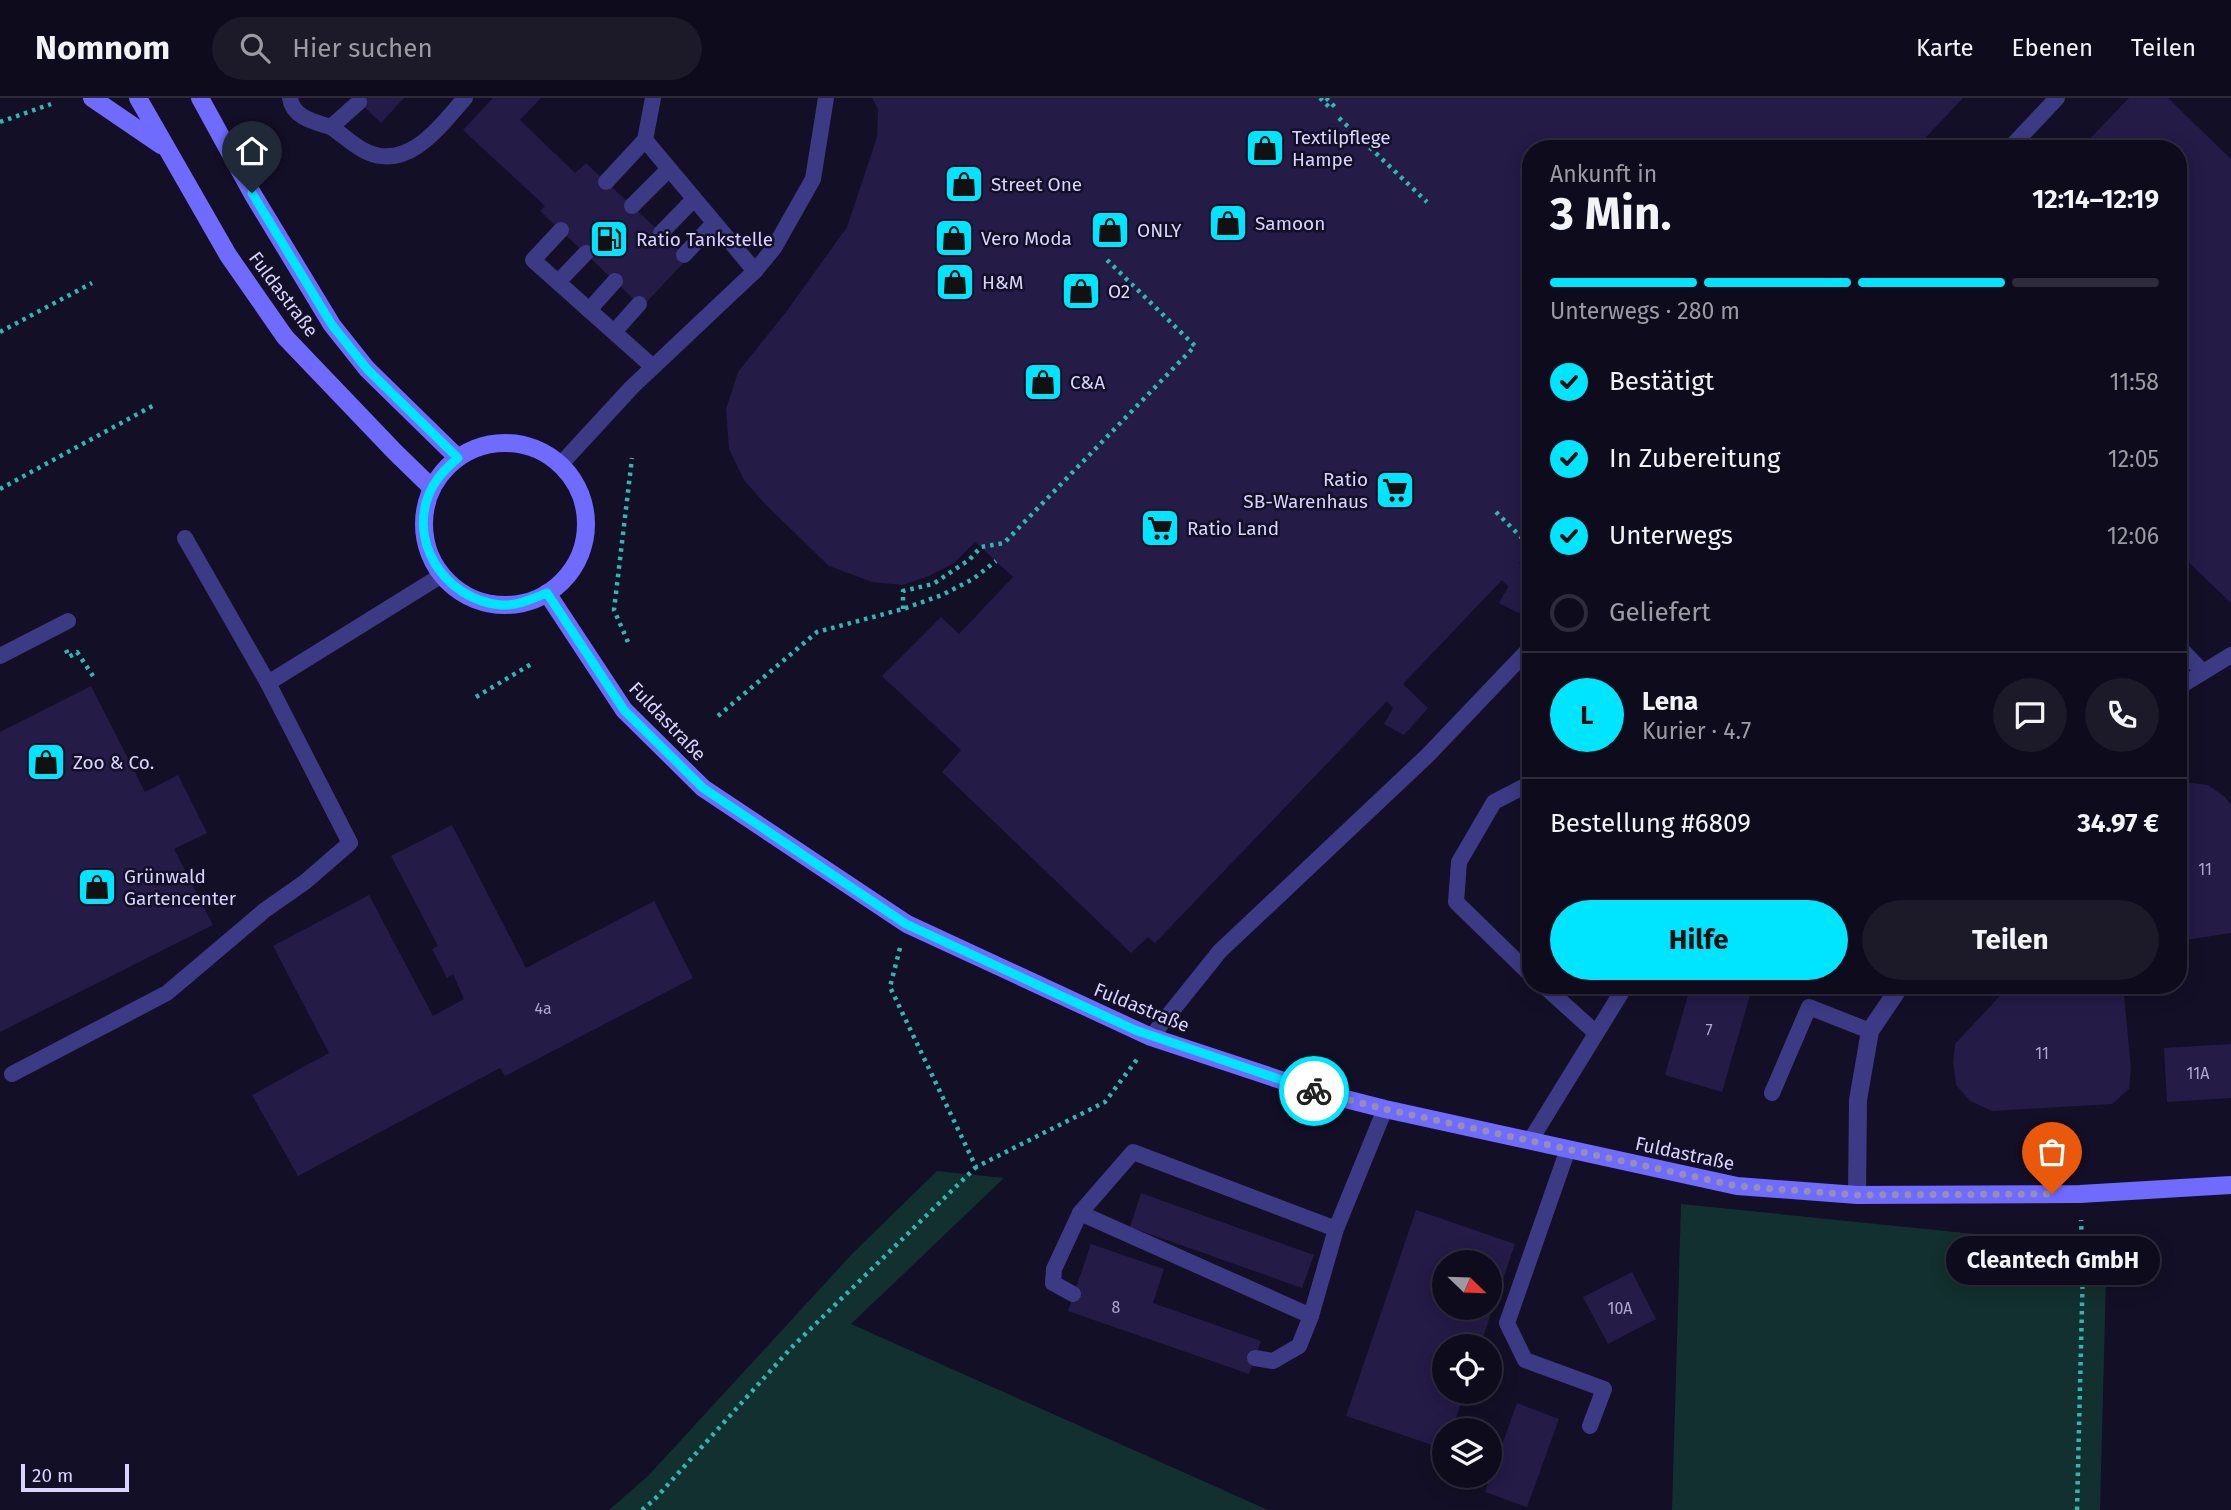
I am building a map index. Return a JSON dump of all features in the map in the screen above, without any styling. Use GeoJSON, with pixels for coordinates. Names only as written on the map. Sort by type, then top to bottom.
{"type":"FeatureCollection","features":[{"type":"Feature","properties":{"kind":"street"},"geometry":{"type":"LineString","coordinates":[[92,98],[167,149]]}},
{"type":"Feature","properties":{"kind":"street","name":"Fuldastraße"},"geometry":{"type":"LineString","coordinates":[[138,98],[228,255],[285,337],[432,488]]}},
{"type":"Feature","properties":{"kind":"street","name":"Fuldastraße"},"geometry":{"type":"LineString","coordinates":[[200,98],[252,193],[332,325],[367,369],[458,458]]}},
{"type":"Feature","properties":{"kind":"street"},"geometry":{"type":"LineString","coordinates":[[499,443],[522,444],[542,452],[560,465],[576,484],[584,508],[585,532],[579,556],[566,577],[547,593],[526,602],[503,605],[480,601],[459,591],[442,575],[430,555],[424,533],[425,510],[432,488],[443,471],[477,447],[499,443]]}},
{"type":"Feature","properties":{"kind":"street","name":"Fuldastraße"},"geometry":{"type":"LineString","coordinates":[[547,593],[624,710],[703,788],[906,924],[1151,1037],[1314,1091],[1737,1186],[1857,1195],[2080,1194],[2231,1185]]}},
{"type":"Feature","properties":{"kind":"street"},"geometry":{"type":"LineString","coordinates":[[1857,1195],[1858,1100],[1870,1031],[1893,994]]}},
{"type":"Feature","properties":{"kind":"lane"},"geometry":{"type":"LineString","coordinates":[[290,98],[290,104],[305,120],[331,127],[368,152],[391,157],[411,151],[465,98]]}},
{"type":"Feature","properties":{"kind":"lane"},"geometry":{"type":"LineString","coordinates":[[606,182],[645,140],[653,98]]}},
{"type":"Feature","properties":{"kind":"lane"},"geometry":{"type":"LineString","coordinates":[[560,465],[632,387],[755,271],[774,248],[813,179],[826,98]]}},
{"type":"Feature","properties":{"kind":"lane"},"geometry":{"type":"LineString","coordinates":[[2017,140],[2057,98]]}},
{"type":"Feature","properties":{"kind":"lane"},"geometry":{"type":"LineString","coordinates":[[331,127],[359,102]]}},
{"type":"Feature","properties":{"kind":"lane"},"geometry":{"type":"LineString","coordinates":[[645,140],[755,271]]}},
{"type":"Feature","properties":{"kind":"lane"},"geometry":{"type":"LineString","coordinates":[[632,206],[669,169]]}},
{"type":"Feature","properties":{"kind":"lane"},"geometry":{"type":"LineString","coordinates":[[661,233],[694,199]]}},
{"type":"Feature","properties":{"kind":"lane"},"geometry":{"type":"LineString","coordinates":[[684,255],[714,223]]}},
{"type":"Feature","properties":{"kind":"lane"},"geometry":{"type":"LineString","coordinates":[[561,230],[533,260],[653,367]]}},
{"type":"Feature","properties":{"kind":"lane"},"geometry":{"type":"LineString","coordinates":[[558,282],[586,253]]}},
{"type":"Feature","properties":{"kind":"lane"},"geometry":{"type":"LineString","coordinates":[[589,310],[615,281]]}},
{"type":"Feature","properties":{"kind":"lane"},"geometry":{"type":"LineString","coordinates":[[614,332],[639,304]]}},
{"type":"Feature","properties":{"kind":"lane"},"geometry":{"type":"LineString","coordinates":[[12,1074],[167,993],[265,910],[305,882],[349,843],[268,683],[186,538]]}},
{"type":"Feature","properties":{"kind":"lane"},"geometry":{"type":"LineString","coordinates":[[268,683],[442,575]]}},
{"type":"Feature","properties":{"kind":"lane"},"geometry":{"type":"LineString","coordinates":[[0,656],[68,621]]}},
{"type":"Feature","properties":{"kind":"lane"},"geometry":{"type":"LineString","coordinates":[[2187,681],[2231,655]]}},
{"type":"Feature","properties":{"kind":"lane"},"geometry":{"type":"LineString","coordinates":[[2187,656],[2202,671]]}},
{"type":"Feature","properties":{"kind":"lane"},"geometry":{"type":"LineString","coordinates":[[1151,1037],[1220,951],[1428,755],[1522,657]]}},
{"type":"Feature","properties":{"kind":"lane"},"geometry":{"type":"LineString","coordinates":[[1522,788],[1494,802],[1459,862],[1456,902],[1522,966]]}},
{"type":"Feature","properties":{"kind":"lane"},"geometry":{"type":"LineString","coordinates":[[1553,994],[1596,1033]]}},
{"type":"Feature","properties":{"kind":"lane"},"geometry":{"type":"LineString","coordinates":[[1530,1141],[1620,994]]}},
{"type":"Feature","properties":{"kind":"lane"},"geometry":{"type":"LineString","coordinates":[[1772,1093],[1809,1007],[1870,1031]]}},
{"type":"Feature","properties":{"kind":"lane"},"geometry":{"type":"LineString","coordinates":[[1255,1358],[1273,1362],[1299,1346],[1311,1316],[1336,1229],[1385,1109]]}},
{"type":"Feature","properties":{"kind":"lane"},"geometry":{"type":"LineString","coordinates":[[1568,1149],[1507,1323],[1525,1360],[1604,1389],[1590,1426]]}},
{"type":"Feature","properties":{"kind":"lane"},"geometry":{"type":"LineString","coordinates":[[1073,1294],[1053,1283],[1054,1269],[1080,1213],[1133,1152],[1336,1229]]}},
{"type":"Feature","properties":{"kind":"lane"},"geometry":{"type":"LineString","coordinates":[[1080,1213],[1311,1316]]}},
{"type":"Feature","properties":{"kind":"path"},"geometry":{"type":"LineString","coordinates":[[1320,98],[1329,107]]}},
{"type":"Feature","properties":{"kind":"path"},"geometry":{"type":"LineString","coordinates":[[1326,98],[1336,108]]}},
{"type":"Feature","properties":{"kind":"path"},"geometry":{"type":"LineString","coordinates":[[0,122],[51,104]]}},
{"type":"Feature","properties":{"kind":"path"},"geometry":{"type":"LineString","coordinates":[[1339,118],[1427,202]]}},
{"type":"Feature","properties":{"kind":"path"},"geometry":{"type":"LineString","coordinates":[[903,610],[903,591],[933,584],[969,560],[981,547],[1004,543],[1195,346],[1106,259]]}},
{"type":"Feature","properties":{"kind":"path"},"geometry":{"type":"LineString","coordinates":[[0,332],[92,283]]}},
{"type":"Feature","properties":{"kind":"path"},"geometry":{"type":"LineString","coordinates":[[0,489],[156,404]]}},
{"type":"Feature","properties":{"kind":"path"},"geometry":{"type":"LineString","coordinates":[[628,642],[614,610],[632,458]]}},
{"type":"Feature","properties":{"kind":"path"},"geometry":{"type":"LineString","coordinates":[[1496,512],[1522,538]]}},
{"type":"Feature","properties":{"kind":"path"},"geometry":{"type":"LineString","coordinates":[[718,716],[817,632],[903,610],[942,595],[973,579],[996,561]]}},
{"type":"Feature","properties":{"kind":"path"},"geometry":{"type":"LineString","coordinates":[[475,697],[533,663]]}},
{"type":"Feature","properties":{"kind":"path"},"geometry":{"type":"LineString","coordinates":[[906,924],[890,987],[976,1167]]}},
{"type":"Feature","properties":{"kind":"path"},"geometry":{"type":"LineString","coordinates":[[642,1510],[791,1348],[976,1167],[1105,1102],[1151,1037]]}},
{"type":"Feature","properties":{"kind":"path"},"geometry":{"type":"LineString","coordinates":[[2077,1510],[2083,1265],[2080,1194]]}},
{"type":"Feature","properties":{"kind":"green space"},"geometry":{"type":"Polygon","coordinates":[[[937,1171],[1004,1178],[851,1324],[1268,1510],[609,1510],[648,1476],[852,1254],[937,1171]]]}},
{"type":"Feature","properties":{"kind":"green space"},"geometry":{"type":"Polygon","coordinates":[[[1681,1204],[2063,1243],[2107,1239],[2100,1510],[1672,1510],[1681,1204]]]}},
{"type":"Feature","properties":{"kind":"building"},"geometry":{"type":"Polygon","coordinates":[[[355,98],[404,98],[381,123],[355,98]]]}},
{"type":"Feature","properties":{"kind":"building"},"geometry":{"type":"Polygon","coordinates":[[[493,98],[541,98],[520,120],[575,173],[586,163],[688,258],[642,307],[540,211],[545,206],[463,130],[493,98]]]}},
{"type":"Feature","properties":{"kind":"building","name":"Ratio Land"},"geometry":{"type":"Polygon","coordinates":[[[872,98],[1963,98],[1923,140],[1522,140],[1522,560],[1519,563],[1522,566],[1522,610],[1519,613],[1499,603],[1508,587],[1502,580],[1403,684],[1428,708],[1404,735],[1384,724],[1393,708],[1387,701],[1155,943],[1148,937],[1131,953],[942,772],[961,750],[882,676],[941,617],[959,634],[1013,577],[975,542],[954,563],[929,576],[902,585],[872,582],[829,566],[744,480],[729,449],[726,409],[738,372],[789,308],[847,227],[877,137],[878,109],[872,98]]]}},
{"type":"Feature","properties":{"kind":"building"},"geometry":{"type":"Polygon","coordinates":[[[2129,98],[2168,98],[2231,159],[2231,603],[2187,561],[2187,140],[2089,140],[2129,98]]]}},
{"type":"Feature","properties":{"kind":"building","name":"Grünwald Gartencenter"},"geometry":{"type":"Polygon","coordinates":[[[91,686],[145,792],[178,775],[207,833],[174,849],[213,925],[0,1032],[0,732],[91,686]]]}},
{"type":"Feature","properties":{"kind":"building"},"geometry":{"type":"Polygon","coordinates":[[[2187,782],[2208,785],[2231,805],[2231,933],[2187,940],[2187,782]]]}},
{"type":"Feature","properties":{"kind":"building"},"geometry":{"type":"Polygon","coordinates":[[[452,825],[526,968],[654,901],[693,978],[505,1076],[500,1068],[298,1176],[252,1095],[329,1053],[273,946],[369,895],[433,1016],[464,999],[453,974],[447,978],[432,949],[438,946],[391,856],[452,825]]]}},
{"type":"Feature","properties":{"kind":"building"},"geometry":{"type":"Polygon","coordinates":[[[1688,994],[1750,994],[1722,1092],[1665,1075],[1688,994]]]}},
{"type":"Feature","properties":{"kind":"building"},"geometry":{"type":"Polygon","coordinates":[[[2002,994],[2124,994],[2131,1068],[2129,1089],[2112,1104],[1992,1111],[1970,1101],[1956,1085],[1953,1062],[1955,1044],[2002,994]]]}},
{"type":"Feature","properties":{"kind":"building"},"geometry":{"type":"Polygon","coordinates":[[[2231,1044],[2231,1098],[2167,1102],[2164,1048],[2231,1044]]]}},
{"type":"Feature","properties":{"kind":"building"},"geometry":{"type":"Polygon","coordinates":[[[1141,1193],[1314,1255],[1302,1288],[1130,1227],[1141,1193]]]}},
{"type":"Feature","properties":{"kind":"building"},"geometry":{"type":"Polygon","coordinates":[[[1416,1210],[1515,1244],[1502,1282],[1502,1250],[1432,1250],[1432,1320],[1489,1320],[1484,1334],[1432,1334],[1432,1404],[1461,1404],[1456,1418],[1432,1418],[1432,1445],[1346,1416],[1416,1210]]]}},
{"type":"Feature","properties":{"kind":"building"},"geometry":{"type":"Polygon","coordinates":[[[1091,1244],[1164,1269],[1153,1303],[1261,1341],[1249,1374],[1068,1311],[1091,1244]]]}},
{"type":"Feature","properties":{"kind":"building"},"geometry":{"type":"Polygon","coordinates":[[[1632,1272],[1656,1319],[1608,1344],[1583,1297],[1632,1272]]]}},
{"type":"Feature","properties":{"kind":"building"},"geometry":{"type":"Polygon","coordinates":[[[1517,1403],[1559,1419],[1527,1507],[1485,1492],[1486,1488],[1502,1488],[1502,1445],[1517,1403]]]}},
{"type":"Feature","properties":{"kind":"way so far"},"geometry":{"type":"LineString","coordinates":[[1314,1091],[1737,1186],[1857,1195],[2052,1194]]}},
{"type":"Feature","properties":{"kind":"place","name":"Textilpflege Hampe"},"geometry":{"type":"Point","coordinates":[1265,148]}},
{"type":"Feature","properties":{"kind":"place","name":"Street One"},"geometry":{"type":"Point","coordinates":[964,184]}},
{"type":"Feature","properties":{"kind":"place","name":"Samoon"},"geometry":{"type":"Point","coordinates":[1228,223]}},
{"type":"Feature","properties":{"kind":"place","name":"ONLY"},"geometry":{"type":"Point","coordinates":[1110,230]}},
{"type":"Feature","properties":{"kind":"place","name":"Vero Moda"},"geometry":{"type":"Point","coordinates":[954,238]}},
{"type":"Feature","properties":{"kind":"place","name":"Ratio Tankstelle"},"geometry":{"type":"Point","coordinates":[609,239]}},
{"type":"Feature","properties":{"kind":"place","name":"H&M"},"geometry":{"type":"Point","coordinates":[955,282]}},
{"type":"Feature","properties":{"kind":"place","name":"O2"},"geometry":{"type":"Point","coordinates":[1081,291]}},
{"type":"Feature","properties":{"kind":"place","name":"C&A"},"geometry":{"type":"Point","coordinates":[1043,382]}},
{"type":"Feature","properties":{"kind":"place","name":"Ratio SB-Warenhaus"},"geometry":{"type":"Point","coordinates":[1395,490]}},
{"type":"Feature","properties":{"kind":"place","name":"Ratio Land"},"geometry":{"type":"Point","coordinates":[1160,528]}},
{"type":"Feature","properties":{"kind":"place","name":"Zoo & Co."},"geometry":{"type":"Point","coordinates":[46,762]}},
{"type":"Feature","properties":{"kind":"place","name":"Grünwald Gartencenter"},"geometry":{"type":"Point","coordinates":[97,887]}},
{"type":"Feature","properties":{"kind":"place","name":"Cleantech GmbH"},"geometry":{"type":"Point","coordinates":[2052,1194]}},
{"type":"Feature","properties":{"kind":"route"},"geometry":{"type":"LineString","coordinates":[[252,193],[332,325],[367,369],[458,458],[443,471],[432,488],[425,510],[424,533],[430,555],[442,575],[459,591],[480,601],[503,605],[526,602],[547,593],[624,710],[703,788],[906,924],[1151,1037],[1314,1091]]}}]}
